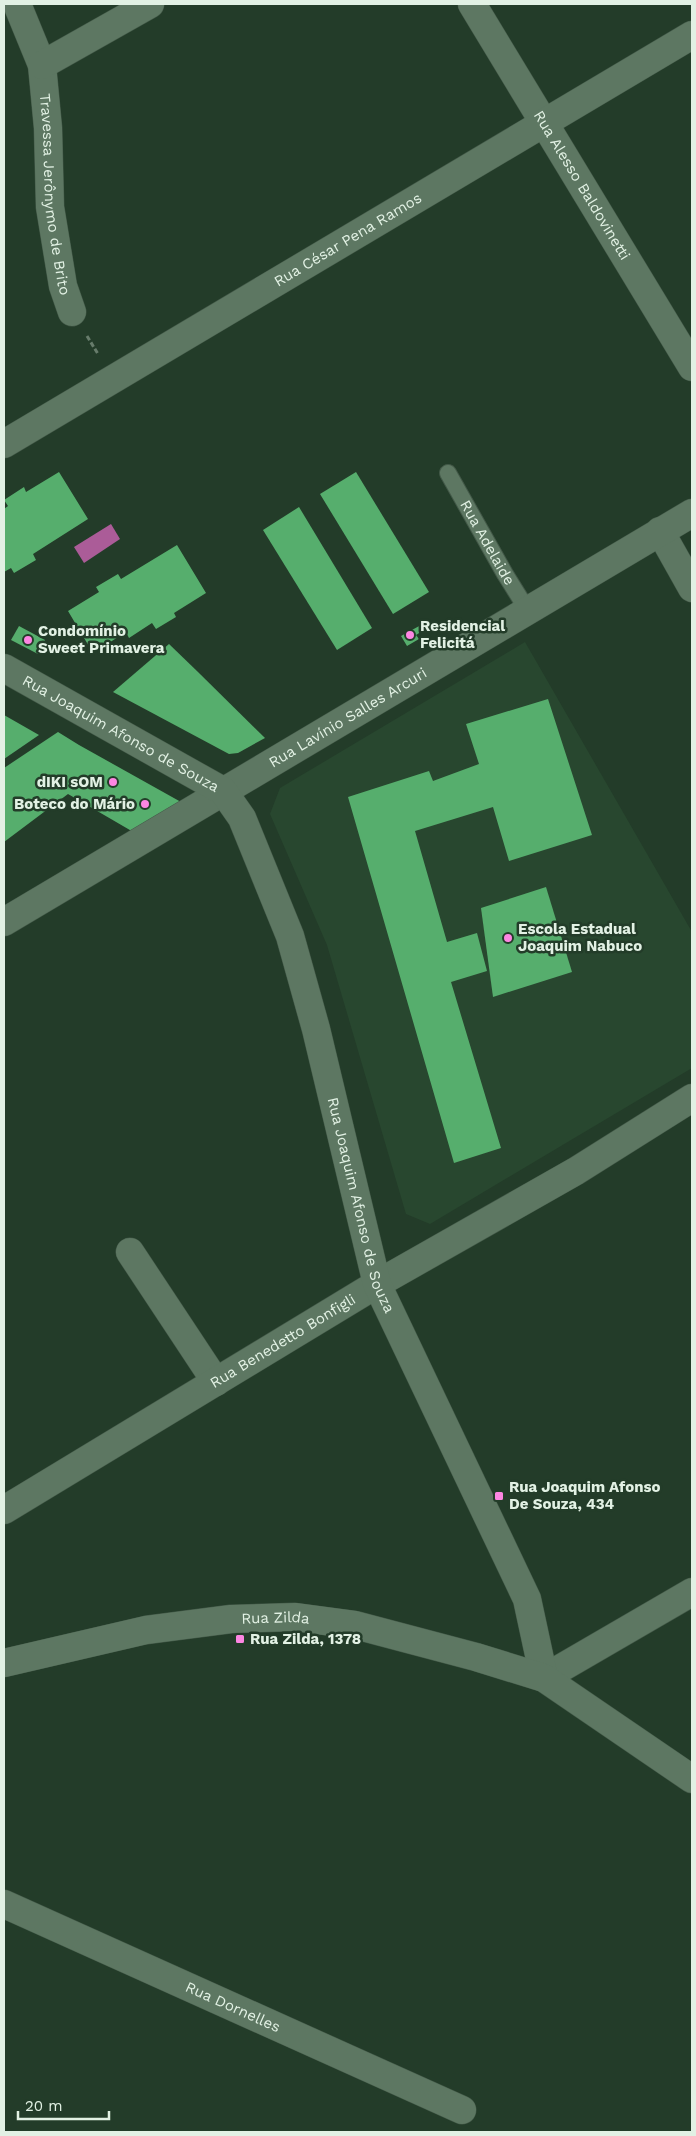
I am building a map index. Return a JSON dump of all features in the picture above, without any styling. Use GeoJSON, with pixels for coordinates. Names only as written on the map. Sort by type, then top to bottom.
{"type":"FeatureCollection","features":[{"type":"Feature","properties":{"kind":"street","name":"Travessa Jerônymo de Brito"},"geometry":{"type":"LineString","coordinates":[[17,4],[42,65],[48,128],[50,207],[63,286],[72,312]]}},
{"type":"Feature","properties":{"kind":"street"},"geometry":{"type":"LineString","coordinates":[[42,65],[150,4]]}},
{"type":"Feature","properties":{"kind":"street","name":"Rua Alesso Baldovinetti"},"geometry":{"type":"LineString","coordinates":[[472,4],[692,367]]}},
{"type":"Feature","properties":{"kind":"street","name":"Rua César Pena Ramos"},"geometry":{"type":"LineString","coordinates":[[4,444],[692,35]]}},
{"type":"Feature","properties":{"kind":"street","name":"Rua Lavínio Salles Arcuri"},"geometry":{"type":"LineString","coordinates":[[4,922],[692,513]]}},
{"type":"Feature","properties":{"kind":"street"},"geometry":{"type":"LineString","coordinates":[[660,531],[692,588]]}},
{"type":"Feature","properties":{"kind":"street","name":"Rua Joaquim Afonso de Souza"},"geometry":{"type":"LineString","coordinates":[[4,668],[222,791],[242,818],[290,936],[316,1029],[378,1284],[527,1599],[544,1678]]}},
{"type":"Feature","properties":{"kind":"street","name":"Rua Benedetto Bonfigli"},"geometry":{"type":"LineString","coordinates":[[4,1510],[378,1284],[576,1171],[692,1098]]}},
{"type":"Feature","properties":{"kind":"street"},"geometry":{"type":"LineString","coordinates":[[130,1252],[216,1382]]}},
{"type":"Feature","properties":{"kind":"street"},"geometry":{"type":"LineString","coordinates":[[692,1592],[544,1678],[692,1779]]}},
{"type":"Feature","properties":{"kind":"street","name":"Rua Zilda"},"geometry":{"type":"LineString","coordinates":[[4,1663],[146,1630],[231,1619],[295,1617],[355,1625],[476,1656],[544,1678]]}},
{"type":"Feature","properties":{"kind":"street","name":"Rua Dornelles"},"geometry":{"type":"LineString","coordinates":[[4,1904],[462,2110]]}},
{"type":"Feature","properties":{"kind":"lane","name":"Rua Adelaide"},"geometry":{"type":"LineString","coordinates":[[448,473],[504,574],[528,610]]}},
{"type":"Feature","properties":{"kind":"path","name":"Travessa Jerônymo de Brito"},"geometry":{"type":"LineString","coordinates":[[72,312],[113,378]]}},
{"type":"Feature","properties":{"kind":"shaded area"},"geometry":{"type":"Polygon","coordinates":[[[111,524],[120,539],[84,563],[74,547],[111,524]]]}},
{"type":"Feature","properties":{"kind":"shaded area","name":"Escola Estadual Joaquim Nabuco"},"geometry":{"type":"Polygon","coordinates":[[[525,642],[692,932],[692,1068],[430,1224],[406,1214],[327,945],[270,814],[280,788],[525,642]]]}},
{"type":"Feature","properties":{"kind":"building"},"geometry":{"type":"Polygon","coordinates":[[[59,472],[88,519],[33,554],[36,560],[14,573],[11,568],[4,572],[4,509],[8,506],[4,500],[24,487],[26,492],[59,472]]]}},
{"type":"Feature","properties":{"kind":"building"},"geometry":{"type":"Polygon","coordinates":[[[356,472],[429,592],[393,614],[320,494],[356,472]]]}},
{"type":"Feature","properties":{"kind":"building"},"geometry":{"type":"Polygon","coordinates":[[[299,507],[372,628],[337,650],[263,530],[299,507]]]}},
{"type":"Feature","properties":{"kind":"building"},"geometry":{"type":"Polygon","coordinates":[[[177,545],[206,593],[174,613],[176,617],[156,629],[152,623],[129,638],[126,632],[93,653],[68,611],[99,592],[96,587],[118,574],[121,579],[177,545]]]}},
{"type":"Feature","properties":{"kind":"building","name":"Residencial Felicitá"},"geometry":{"type":"Polygon","coordinates":[[[421,625],[424,630],[416,635],[419,639],[407,646],[401,636],[421,625]]]}},
{"type":"Feature","properties":{"kind":"building","name":"Condomínio Sweet Primavera"},"geometry":{"type":"Polygon","coordinates":[[[19,626],[45,640],[38,654],[11,640],[19,626]]]}},
{"type":"Feature","properties":{"kind":"building"},"geometry":{"type":"Polygon","coordinates":[[[169,644],[265,738],[238,753],[229,754],[113,692],[169,644]]]}},
{"type":"Feature","properties":{"kind":"building"},"geometry":{"type":"Polygon","coordinates":[[[548,699],[592,835],[509,861],[493,807],[415,831],[447,942],[477,933],[487,971],[451,982],[501,1148],[454,1163],[348,797],[429,771],[433,781],[479,764],[466,724],[548,699]]]}},
{"type":"Feature","properties":{"kind":"building"},"geometry":{"type":"Polygon","coordinates":[[[4,715],[39,735],[4,759],[4,715]]]}},
{"type":"Feature","properties":{"kind":"building"},"geometry":{"type":"Polygon","coordinates":[[[58,732],[181,802],[135,833],[68,794],[4,842],[4,768],[58,732]]]}},
{"type":"Feature","properties":{"kind":"building"},"geometry":{"type":"Polygon","coordinates":[[[546,887],[572,972],[493,997],[481,908],[546,887]]]}},
{"type":"Feature","properties":{"kind":"place","name":"Residencial Felicitá"},"geometry":{"type":"Point","coordinates":[410,635]}},
{"type":"Feature","properties":{"kind":"place","name":"Condomínio Sweet Primavera"},"geometry":{"type":"Point","coordinates":[28,640]}},
{"type":"Feature","properties":{"kind":"place","name":"dIKI sOM"},"geometry":{"type":"Point","coordinates":[113,782]}},
{"type":"Feature","properties":{"kind":"place","name":"Boteco do Mário"},"geometry":{"type":"Point","coordinates":[145,804]}},
{"type":"Feature","properties":{"kind":"place","name":"Escola Estadual Joaquim Nabuco"},"geometry":{"type":"Point","coordinates":[508,938]}},
{"type":"Feature","properties":{"kind":"place","name":"Rua Joaquim Afonso De Souza, 434"},"geometry":{"type":"Point","coordinates":[499,1496]}},
{"type":"Feature","properties":{"kind":"place","name":"Rua Zilda, 1378"},"geometry":{"type":"Point","coordinates":[240,1639]}}]}
